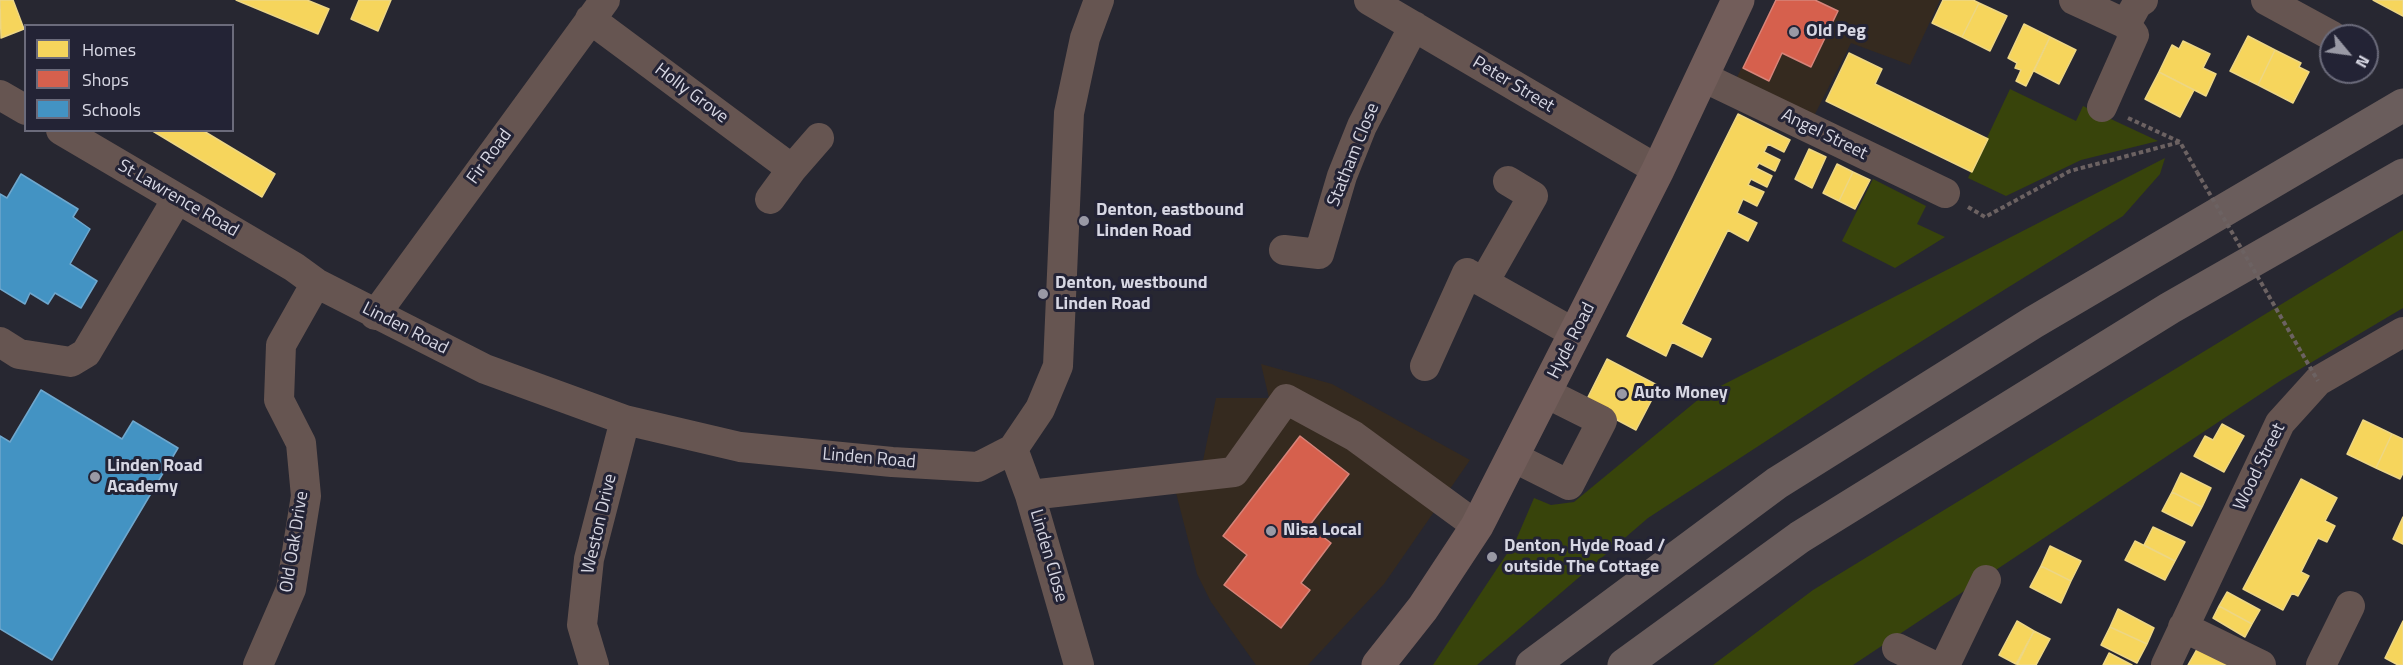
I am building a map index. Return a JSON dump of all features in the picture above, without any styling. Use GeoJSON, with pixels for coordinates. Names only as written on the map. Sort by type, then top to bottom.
{"type":"FeatureCollection","features":[{"type":"Feature","properties":{"kind":"highway"},"geometry":{"type":"LineString","coordinates":[[1532,665],[1777,483],[2034,322],[2403,105]]}},
{"type":"Feature","properties":{"kind":"highway"},"geometry":{"type":"LineString","coordinates":[[1624,665],[1800,537],[2170,308],[2403,175]]}},
{"type":"Feature","properties":{"kind":"main road","name":"Hyde Road"},"geometry":{"type":"LineString","coordinates":[[1378,665],[1423,608],[1477,526],[1658,170],[1738,0]]}},
{"type":"Feature","properties":{"kind":"street"},"geometry":{"type":"LineString","coordinates":[[1013,449],[1040,409],[1058,366],[1069,113],[1085,38],[1099,0]]}},
{"type":"Feature","properties":{"kind":"street","name":"Peter Street"},"geometry":{"type":"LineString","coordinates":[[1369,0],[1658,170]]}},
{"type":"Feature","properties":{"kind":"street"},"geometry":{"type":"LineString","coordinates":[[2074,0],[2126,24],[2134,35],[2102,107]]}},
{"type":"Feature","properties":{"kind":"street"},"geometry":{"type":"LineString","coordinates":[[2126,24],[2137,4],[2143,0]]}},
{"type":"Feature","properties":{"kind":"street"},"geometry":{"type":"LineString","coordinates":[[2266,0],[2319,29]]}},
{"type":"Feature","properties":{"kind":"street","name":"Holly Grove"},"geometry":{"type":"LineString","coordinates":[[597,10],[792,169]]}},
{"type":"Feature","properties":{"kind":"street","name":"Fir Road"},"geometry":{"type":"LineString","coordinates":[[375,315],[597,10]]}},
{"type":"Feature","properties":{"kind":"street","name":"Statham Close"},"geometry":{"type":"LineString","coordinates":[[1284,250],[1319,254],[1342,176],[1362,126],[1414,27]]}},
{"type":"Feature","properties":{"kind":"street","name":"Angel Street"},"geometry":{"type":"LineString","coordinates":[[1703,77],[1945,193]]}},
{"type":"Feature","properties":{"kind":"street"},"geometry":{"type":"LineString","coordinates":[[0,95],[24,109]]}},
{"type":"Feature","properties":{"kind":"street","name":"St Lawrence Road"},"geometry":{"type":"LineString","coordinates":[[64,132],[305,275]]}},
{"type":"Feature","properties":{"kind":"street"},"geometry":{"type":"LineString","coordinates":[[770,199],[819,138]]}},
{"type":"Feature","properties":{"kind":"street"},"geometry":{"type":"LineString","coordinates":[[1425,366],[1475,278],[1533,196],[1508,181]]}},
{"type":"Feature","properties":{"kind":"street"},"geometry":{"type":"LineString","coordinates":[[0,342],[19,354],[71,362],[86,353],[177,199]]}},
{"type":"Feature","properties":{"kind":"street","name":"Linden Road"},"geometry":{"type":"LineString","coordinates":[[305,275],[375,315],[485,369],[625,420],[740,447],[892,462],[978,466],[1013,449]]}},
{"type":"Feature","properties":{"kind":"street","name":"Old Oak Drive"},"geometry":{"type":"LineString","coordinates":[[258,665],[291,589],[306,496],[301,443],[279,400],[281,345],[305,275]]}},
{"type":"Feature","properties":{"kind":"street"},"geometry":{"type":"LineString","coordinates":[[1475,278],[1576,334]]}},
{"type":"Feature","properties":{"kind":"street","name":"Wood Street"},"geometry":{"type":"LineString","coordinates":[[2174,647],[2280,423],[2318,381],[2403,332]]}},
{"type":"Feature","properties":{"kind":"street"},"geometry":{"type":"LineString","coordinates":[[1513,457],[1569,485],[1575,474],[1602,421],[1546,393]]}},
{"type":"Feature","properties":{"kind":"street"},"geometry":{"type":"LineString","coordinates":[[1030,495],[1234,472],[1286,399],[1354,436],[1477,526]]}},
{"type":"Feature","properties":{"kind":"street","name":"Weston Drive"},"geometry":{"type":"LineString","coordinates":[[594,665],[582,625],[589,559],[625,420]]}},
{"type":"Feature","properties":{"kind":"street","name":"Linden Close"},"geometry":{"type":"LineString","coordinates":[[1013,449],[1030,495],[1079,665]]}},
{"type":"Feature","properties":{"kind":"street"},"geometry":{"type":"LineString","coordinates":[[1945,665],[1986,580]]}},
{"type":"Feature","properties":{"kind":"street"},"geometry":{"type":"LineString","coordinates":[[2321,665],[2350,606]]}},
{"type":"Feature","properties":{"kind":"street"},"geometry":{"type":"LineString","coordinates":[[2174,647],[2261,665]]}},
{"type":"Feature","properties":{"kind":"street"},"geometry":{"type":"LineString","coordinates":[[1897,648],[1932,665]]}},
{"type":"Feature","properties":{"kind":"path"},"geometry":{"type":"LineString","coordinates":[[2102,107],[2180,142],[2318,381]]}},
{"type":"Feature","properties":{"kind":"path"},"geometry":{"type":"LineString","coordinates":[[1945,193],[1985,217],[2070,171],[2180,142]]}},
{"type":"Feature","properties":{"kind":"shaded area"},"geometry":{"type":"Polygon","coordinates":[[[1776,0],[1940,0],[1910,65],[1851,43],[1813,118],[1735,81],[1776,0]]]}},
{"type":"Feature","properties":{"kind":"shaded area"},"geometry":{"type":"Polygon","coordinates":[[[1261,364],[1332,384],[1470,460],[1384,584],[1308,665],[1256,665],[1211,602],[1197,574],[1175,489],[1201,470],[1216,398],[1269,398],[1261,364]]]}},
{"type":"Feature","properties":{"kind":"green space"},"geometry":{"type":"Polygon","coordinates":[[[2010,89],[2076,121],[2083,106],[2158,141],[2081,160],[2006,196],[1968,178],[2010,89]]]}},
{"type":"Feature","properties":{"kind":"green space"},"geometry":{"type":"Polygon","coordinates":[[[2165,158],[2160,174],[2123,216],[1872,372],[1648,518],[1477,665],[1433,665],[1516,540],[1534,498],[1551,505],[1574,502],[1705,394],[2165,158]]]}},
{"type":"Feature","properties":{"kind":"green space"},"geometry":{"type":"Polygon","coordinates":[[[1873,179],[1926,206],[1917,224],[1945,237],[1895,268],[1842,241],[1873,179]]]}},
{"type":"Feature","properties":{"kind":"green space"},"geometry":{"type":"Polygon","coordinates":[[[2403,230],[2403,308],[2280,381],[1853,665],[1713,665],[1813,590],[2403,230]]]}},
{"type":"Feature","properties":{"kind":"building: Homes"},"geometry":{"type":"Polygon","coordinates":[[[0,0],[13,0],[24,29],[1,38],[0,0]]]}},
{"type":"Feature","properties":{"kind":"building: Homes"},"geometry":{"type":"Polygon","coordinates":[[[236,0],[307,0],[329,9],[318,34],[236,0]]]}},
{"type":"Feature","properties":{"kind":"building: Homes"},"geometry":{"type":"Polygon","coordinates":[[[359,0],[391,0],[378,31],[351,19],[359,0]]]}},
{"type":"Feature","properties":{"kind":"building: Homes"},"geometry":{"type":"Polygon","coordinates":[[[1943,0],[1973,0],[1979,3],[1962,37],[1932,23],[1943,0]]]}},
{"type":"Feature","properties":{"kind":"building: Homes"},"geometry":{"type":"Polygon","coordinates":[[[2373,0],[2403,0],[2403,16],[2373,0]]]}},
{"type":"Feature","properties":{"kind":"building: Homes"},"geometry":{"type":"Polygon","coordinates":[[[1979,3],[2007,16],[1990,51],[1962,37],[1979,3]]]}},
{"type":"Feature","properties":{"kind":"building: Homes"},"geometry":{"type":"Polygon","coordinates":[[[2024,24],[2050,37],[2026,86],[2016,81],[2021,70],[2015,68],[2017,63],[2008,58],[2024,24]]]}},
{"type":"Feature","properties":{"kind":"building: Homes"},"geometry":{"type":"Polygon","coordinates":[[[2248,36],[2275,50],[2258,85],[2230,71],[2248,36]]]}},
{"type":"Feature","properties":{"kind":"building: Homes"},"geometry":{"type":"Polygon","coordinates":[[[2050,37],[2076,50],[2059,84],[2034,71],[2050,37]]]}},
{"type":"Feature","properties":{"kind":"building: Homes"},"geometry":{"type":"Polygon","coordinates":[[[2183,41],[2210,54],[2203,68],[2216,74],[2206,96],[2159,72],[2172,45],[2179,49],[2183,41]]]}},
{"type":"Feature","properties":{"kind":"building: Homes"},"geometry":{"type":"Polygon","coordinates":[[[2275,50],[2301,63],[2299,67],[2309,72],[2293,103],[2258,85],[2275,50]]]}},
{"type":"Feature","properties":{"kind":"building: Homes"},"geometry":{"type":"Polygon","coordinates":[[[1849,53],[1882,69],[1875,84],[1988,139],[1972,172],[1826,101],[1849,53]]]}},
{"type":"Feature","properties":{"kind":"building: Homes"},"geometry":{"type":"Polygon","coordinates":[[[2159,72],[2194,90],[2180,117],[2145,99],[2159,72]]]}},
{"type":"Feature","properties":{"kind":"building: Homes"},"geometry":{"type":"Polygon","coordinates":[[[1738,114],[1790,140],[1784,152],[1768,144],[1764,152],[1780,160],[1775,171],[1759,163],[1756,168],[1772,176],[1767,187],[1751,179],[1748,185],[1764,192],[1757,206],[1743,199],[1737,213],[1757,223],[1748,241],[1728,230],[1681,324],[1711,339],[1702,357],[1672,342],[1666,356],[1627,336],[1738,114]]]}},
{"type":"Feature","properties":{"kind":"building: Homes"},"geometry":{"type":"Polygon","coordinates":[[[154,132],[205,132],[275,174],[262,197],[154,132]]]}},
{"type":"Feature","properties":{"kind":"building: Homes"},"geometry":{"type":"Polygon","coordinates":[[[1809,149],[1826,157],[1812,188],[1795,179],[1809,149]]]}},
{"type":"Feature","properties":{"kind":"building: Homes"},"geometry":{"type":"Polygon","coordinates":[[[1837,164],[1853,172],[1839,201],[1823,193],[1837,164]]]}},
{"type":"Feature","properties":{"kind":"building: Homes"},"geometry":{"type":"Polygon","coordinates":[[[1853,172],[1870,180],[1855,209],[1839,201],[1853,172]]]}},
{"type":"Feature","properties":{"kind":"building: Homes","name":"Auto Money"},"geometry":{"type":"Polygon","coordinates":[[[1607,359],[1659,386],[1636,430],[1585,403],[1607,359]]]}},
{"type":"Feature","properties":{"kind":"building: Homes"},"geometry":{"type":"Polygon","coordinates":[[[2363,420],[2392,434],[2376,468],[2347,454],[2363,420]]]}},
{"type":"Feature","properties":{"kind":"building: Homes"},"geometry":{"type":"Polygon","coordinates":[[[2222,424],[2244,436],[2224,472],[2194,456],[2205,436],[2213,440],[2222,424]]]}},
{"type":"Feature","properties":{"kind":"building: Homes"},"geometry":{"type":"Polygon","coordinates":[[[2392,434],[2403,439],[2403,473],[2400,479],[2376,468],[2392,434]]]}},
{"type":"Feature","properties":{"kind":"building: Homes"},"geometry":{"type":"Polygon","coordinates":[[[2181,473],[2211,488],[2202,507],[2172,492],[2181,473]]]}},
{"type":"Feature","properties":{"kind":"building: Homes"},"geometry":{"type":"Polygon","coordinates":[[[2301,479],[2337,498],[2325,521],[2335,526],[2327,542],[2318,538],[2301,572],[2309,576],[2298,596],[2292,593],[2283,610],[2243,589],[2301,479]]]}},
{"type":"Feature","properties":{"kind":"building: Homes"},"geometry":{"type":"Polygon","coordinates":[[[2172,492],[2202,507],[2192,526],[2162,511],[2172,492]]]}},
{"type":"Feature","properties":{"kind":"building: Homes"},"geometry":{"type":"Polygon","coordinates":[[[2403,517],[2403,544],[2393,539],[2403,517]]]}},
{"type":"Feature","properties":{"kind":"building: Homes"},"geometry":{"type":"Polygon","coordinates":[[[2153,527],[2185,542],[2175,561],[2144,545],[2153,527]]]}},
{"type":"Feature","properties":{"kind":"building: Homes"},"geometry":{"type":"Polygon","coordinates":[[[2135,541],[2175,561],[2165,580],[2125,560],[2135,541]]]}},
{"type":"Feature","properties":{"kind":"building: Homes"},"geometry":{"type":"Polygon","coordinates":[[[2050,546],[2081,561],[2071,581],[2041,566],[2050,546]]]}},
{"type":"Feature","properties":{"kind":"building: Homes"},"geometry":{"type":"Polygon","coordinates":[[[2041,566],[2071,581],[2061,603],[2030,587],[2041,566]]]}},
{"type":"Feature","properties":{"kind":"building: Homes"},"geometry":{"type":"Polygon","coordinates":[[[2227,592],[2260,610],[2252,624],[2219,606],[2227,592]]]}},
{"type":"Feature","properties":{"kind":"building: Homes"},"geometry":{"type":"Polygon","coordinates":[[[2219,606],[2252,624],[2245,637],[2213,618],[2219,606]]]}},
{"type":"Feature","properties":{"kind":"building: Homes"},"geometry":{"type":"Polygon","coordinates":[[[2118,609],[2154,628],[2147,644],[2110,627],[2118,609]]]}},
{"type":"Feature","properties":{"kind":"building: Homes"},"geometry":{"type":"Polygon","coordinates":[[[2017,621],[2034,631],[2016,664],[1999,655],[2017,621]]]}},
{"type":"Feature","properties":{"kind":"building: Homes"},"geometry":{"type":"Polygon","coordinates":[[[2403,621],[2403,665],[2398,665],[2385,658],[2403,621]]]}},
{"type":"Feature","properties":{"kind":"building: Homes"},"geometry":{"type":"Polygon","coordinates":[[[2110,627],[2147,644],[2137,663],[2101,645],[2110,627]]]}},
{"type":"Feature","properties":{"kind":"building: Homes"},"geometry":{"type":"Polygon","coordinates":[[[2034,631],[2050,639],[2036,665],[2017,665],[2034,631]]]}},
{"type":"Feature","properties":{"kind":"building: Homes"},"geometry":{"type":"Polygon","coordinates":[[[2201,642],[2243,665],[2188,665],[2201,642]]]}},
{"type":"Feature","properties":{"kind":"building: Homes"},"geometry":{"type":"Polygon","coordinates":[[[2109,653],[2132,665],[2103,665],[2109,653]]]}},
{"type":"Feature","properties":{"kind":"building: Shops","name":"Old Peg"},"geometry":{"type":"Polygon","coordinates":[[[1776,0],[1815,0],[1838,11],[1811,67],[1782,53],[1769,81],[1743,68],[1776,0]]]}},
{"type":"Feature","properties":{"kind":"building: Shops","name":"Nisa Local"},"geometry":{"type":"Polygon","coordinates":[[[1300,436],[1349,474],[1309,526],[1331,543],[1301,583],[1310,590],[1281,628],[1224,585],[1247,555],[1223,536],[1300,436]]]}},
{"type":"Feature","properties":{"kind":"building: Schools"},"geometry":{"type":"Polygon","coordinates":[[[21,174],[78,209],[73,217],[90,229],[70,264],[97,281],[81,308],[55,293],[48,304],[30,293],[25,304],[0,289],[0,194],[7,198],[21,174]]]}},
{"type":"Feature","properties":{"kind":"building: Schools"},"geometry":{"type":"Polygon","coordinates":[[[41,390],[122,439],[133,421],[178,448],[52,660],[0,629],[0,436],[10,442],[41,390]]]}},
{"type":"Feature","properties":{"kind":"place","name":"Old Peg"},"geometry":{"type":"Point","coordinates":[1794,32]}},
{"type":"Feature","properties":{"kind":"place","name":"Denton, eastbound Linden Road"},"geometry":{"type":"Point","coordinates":[1084,221]}},
{"type":"Feature","properties":{"kind":"place","name":"Denton, westbound Linden Road"},"geometry":{"type":"Point","coordinates":[1043,294]}},
{"type":"Feature","properties":{"kind":"place","name":"Auto Money"},"geometry":{"type":"Point","coordinates":[1622,394]}},
{"type":"Feature","properties":{"kind":"place","name":"Linden Road Academy"},"geometry":{"type":"Point","coordinates":[95,477]}},
{"type":"Feature","properties":{"kind":"place","name":"Nisa Local"},"geometry":{"type":"Point","coordinates":[1271,531]}},
{"type":"Feature","properties":{"kind":"place","name":"Denton, Hyde Road / outside The Cottage"},"geometry":{"type":"Point","coordinates":[1492,557]}}]}
